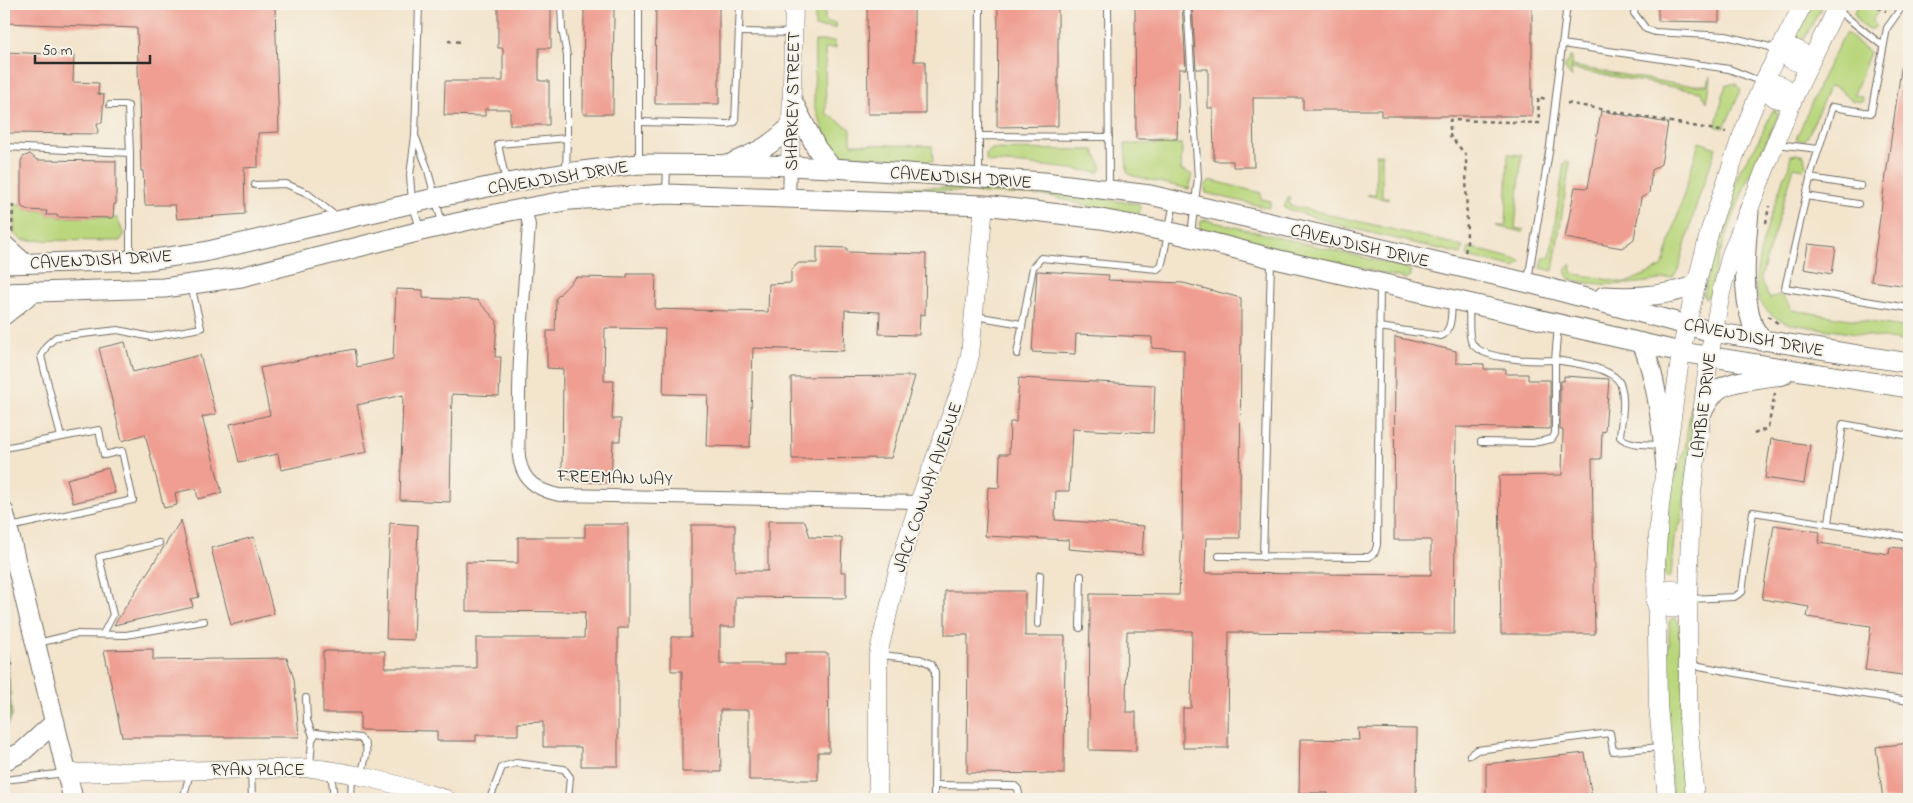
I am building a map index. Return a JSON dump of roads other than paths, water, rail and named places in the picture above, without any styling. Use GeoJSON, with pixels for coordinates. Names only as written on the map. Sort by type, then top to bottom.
{"type":"FeatureCollection","features":[{"type":"Feature","properties":{"kind":"main road","name":"SHARKEY STREET"},"geometry":{"type":"LineString","coordinates":[[790,166],[794,4]]}},
{"type":"Feature","properties":{"kind":"main road","name":"LAMBIE DRIVE"},"geometry":{"type":"LineString","coordinates":[[1666,445],[1686,326],[1710,230],[1739,143],[1763,83],[1803,4]]}},
{"type":"Feature","properties":{"kind":"main road","name":"LAMBIE DRIVE"},"geometry":{"type":"LineString","coordinates":[[1695,799],[1688,720],[1686,663],[1691,500],[1709,357],[1721,293],[1731,254],[1774,143],[1809,63],[1837,6]]}},
{"type":"Feature","properties":{"kind":"main road"},"geometry":{"type":"LineString","coordinates":[[1779,49],[1786,57],[1793,61],[1800,64],[1809,63]]}},
{"type":"Feature","properties":{"kind":"main road"},"geometry":{"type":"LineString","coordinates":[[1763,83],[1783,86],[1789,89],[1794,97]]}},
{"type":"Feature","properties":{"kind":"main road"},"geometry":{"type":"LineString","coordinates":[[792,100],[819,151],[832,168]]}},
{"type":"Feature","properties":{"kind":"main road"},"geometry":{"type":"LineString","coordinates":[[728,165],[765,149],[791,126]]}},
{"type":"Feature","properties":{"kind":"main road","name":"CAVENDISH DRIVE"},"geometry":{"type":"LineString","coordinates":[[4,264],[147,260],[204,252],[507,183],[639,164],[832,168],[979,177],[1109,189],[1174,201],[1575,294],[1686,326],[1762,341],[1909,363]]}},
{"type":"Feature","properties":{"kind":"main road","name":"CAVENDISH DRIVE"},"geometry":{"type":"LineString","coordinates":[[4,293],[164,288],[241,277],[421,231],[570,200],[666,194],[984,205],[1101,219],[1169,232],[1271,258],[1682,352],[1909,388]]}},
{"type":"Feature","properties":{"kind":"main road","name":"JACK CONWAY AVENUE"},"geometry":{"type":"LineString","coordinates":[[878,799],[878,655],[899,566],[919,502],[963,383],[970,355],[984,205]]}},
{"type":"Feature","properties":{"kind":"main road"},"geometry":{"type":"LineString","coordinates":[[1749,211],[1745,264],[1746,282],[1752,324],[1762,341]]}},
{"type":"Feature","properties":{"kind":"main road"},"geometry":{"type":"LineString","coordinates":[[7,240],[24,263]]}},
{"type":"Feature","properties":{"kind":"main road"},"geometry":{"type":"LineString","coordinates":[[1575,294],[1618,297],[1663,294],[1696,285]]}},
{"type":"Feature","properties":{"kind":"main road"},"geometry":{"type":"LineString","coordinates":[[4,316],[34,291]]}},
{"type":"Feature","properties":{"kind":"main road"},"geometry":{"type":"LineString","coordinates":[[1642,343],[1651,369],[1666,445],[1666,466]]}},
{"type":"Feature","properties":{"kind":"main road"},"geometry":{"type":"LineString","coordinates":[[1702,412],[1711,397],[1721,388],[1762,378],[1804,372]]}},
{"type":"Feature","properties":{"kind":"main road","name":"LAMBIE DRIVE"},"geometry":{"type":"LineString","coordinates":[[1666,466],[1659,514],[1655,601],[1658,706],[1667,799]]}},
{"type":"Feature","properties":{"kind":"main road"},"geometry":{"type":"LineString","coordinates":[[5,520],[73,799]]}},
{"type":"Feature","properties":{"kind":"main road"},"geometry":{"type":"LineString","coordinates":[[1655,601],[1665,591],[1672,589],[1688,599]]}},
{"type":"Feature","properties":{"kind":"main road"},"geometry":{"type":"LineString","coordinates":[[4,761],[22,752],[55,722]]}},
{"type":"Feature","properties":{"kind":"main road","name":"RYAN PLACE"},"geometry":{"type":"LineString","coordinates":[[67,773],[310,768],[382,780],[446,799]]}},
{"type":"Feature","properties":{"kind":"street","name":"SHARKEY STREET"},"geometry":{"type":"LineString","coordinates":[[789,198],[790,166]]}},
{"type":"Feature","properties":{"kind":"street","name":"FREEMAN WAY"},"geometry":{"type":"LineString","coordinates":[[525,208],[528,225],[518,371],[519,456],[523,472],[535,485],[559,495],[919,502]]}},
{"type":"Feature","properties":{"kind":"lane"},"geometry":{"type":"LineString","coordinates":[[419,4],[415,136],[410,175],[412,204],[421,231]]}},
{"type":"Feature","properties":{"kind":"lane"},"geometry":{"type":"LineString","coordinates":[[561,4],[562,30],[567,56],[566,173]]}},
{"type":"Feature","properties":{"kind":"lane"},"geometry":{"type":"LineString","coordinates":[[639,4],[639,164]]}},
{"type":"Feature","properties":{"kind":"lane"},"geometry":{"type":"LineString","coordinates":[[639,122],[729,124],[735,122],[740,4]]}},
{"type":"Feature","properties":{"kind":"lane"},"geometry":{"type":"LineString","coordinates":[[979,177],[980,4]]}},
{"type":"Feature","properties":{"kind":"lane"},"geometry":{"type":"LineString","coordinates":[[1108,4],[1109,189]]}},
{"type":"Feature","properties":{"kind":"lane"},"geometry":{"type":"LineString","coordinates":[[1187,4],[1198,178],[1191,237]]}},
{"type":"Feature","properties":{"kind":"lane"},"geometry":{"type":"LineString","coordinates":[[1527,283],[1550,146],[1567,4]]}},
{"type":"Feature","properties":{"kind":"lane"},"geometry":{"type":"LineString","coordinates":[[1635,4],[1634,13],[1646,29],[1655,32],[1726,36],[1779,49]]}},
{"type":"Feature","properties":{"kind":"lane"},"geometry":{"type":"LineString","coordinates":[[1904,4],[1887,28],[1871,113],[1832,107],[1810,178],[1785,288],[1909,308]]}},
{"type":"Feature","properties":{"kind":"lane"},"geometry":{"type":"LineString","coordinates":[[1837,6],[1883,46]]}},
{"type":"Feature","properties":{"kind":"lane"},"geometry":{"type":"LineString","coordinates":[[739,32],[793,33]]}},
{"type":"Feature","properties":{"kind":"lane"},"geometry":{"type":"LineString","coordinates":[[1562,44],[1729,69],[1763,83]]}},
{"type":"Feature","properties":{"kind":"lane"},"geometry":{"type":"LineString","coordinates":[[110,104],[128,106],[130,260]]}},
{"type":"Feature","properties":{"kind":"lane"},"geometry":{"type":"LineString","coordinates":[[415,136],[427,167],[443,226]]}},
{"type":"Feature","properties":{"kind":"lane"},"geometry":{"type":"LineString","coordinates":[[979,136],[1109,137]]}},
{"type":"Feature","properties":{"kind":"lane"},"geometry":{"type":"LineString","coordinates":[[507,183],[498,144],[567,138]]}},
{"type":"Feature","properties":{"kind":"lane"},"geometry":{"type":"LineString","coordinates":[[1774,143],[1818,149]]}},
{"type":"Feature","properties":{"kind":"lane"},"geometry":{"type":"LineString","coordinates":[[4,147],[130,153]]}},
{"type":"Feature","properties":{"kind":"lane"},"geometry":{"type":"LineString","coordinates":[[666,194],[667,164]]}},
{"type":"Feature","properties":{"kind":"lane"},"geometry":{"type":"LineString","coordinates":[[1810,178],[1861,186]]}},
{"type":"Feature","properties":{"kind":"lane"},"geometry":{"type":"LineString","coordinates":[[255,185],[286,184],[307,193],[340,220]]}},
{"type":"Feature","properties":{"kind":"lane"},"geometry":{"type":"LineString","coordinates":[[1806,196],[1858,204]]}},
{"type":"Feature","properties":{"kind":"lane"},"geometry":{"type":"LineString","coordinates":[[1017,354],[1033,267],[1041,258],[1157,269],[1161,266],[1164,259],[1174,201]]}},
{"type":"Feature","properties":{"kind":"lane"},"geometry":{"type":"LineString","coordinates":[[1263,557],[1271,258]]}},
{"type":"Feature","properties":{"kind":"lane"},"geometry":{"type":"LineString","coordinates":[[1219,556],[1369,557],[1376,552],[1378,545],[1380,283]]}},
{"type":"Feature","properties":{"kind":"lane"},"geometry":{"type":"LineString","coordinates":[[61,437],[41,356],[47,345],[56,337],[118,330],[151,337],[200,328],[191,284]]}},
{"type":"Feature","properties":{"kind":"lane"},"geometry":{"type":"LineString","coordinates":[[1379,327],[1441,336],[1446,334],[1449,329],[1460,302]]}},
{"type":"Feature","properties":{"kind":"lane"},"geometry":{"type":"LineString","coordinates":[[1460,302],[1471,342],[1477,349],[1506,358],[1531,362],[1555,360],[1612,373],[1621,385],[1623,404],[1620,437],[1623,441],[1666,445]]}},
{"type":"Feature","properties":{"kind":"lane"},"geometry":{"type":"LineString","coordinates":[[975,316],[1022,324]]}},
{"type":"Feature","properties":{"kind":"lane"},"geometry":{"type":"LineString","coordinates":[[1481,442],[1533,442],[1552,439],[1555,434],[1555,360],[1558,324]]}},
{"type":"Feature","properties":{"kind":"lane"},"geometry":{"type":"LineString","coordinates":[[1829,523],[1843,424],[1909,436]]}},
{"type":"Feature","properties":{"kind":"lane"},"geometry":{"type":"LineString","coordinates":[[4,448],[99,430],[104,455],[122,451],[133,500],[5,520]]}},
{"type":"Feature","properties":{"kind":"lane"},"geometry":{"type":"LineString","coordinates":[[1688,599],[1734,598],[1742,592],[1753,512],[1909,537]]}},
{"type":"Feature","properties":{"kind":"lane"},"geometry":{"type":"LineString","coordinates":[[103,634],[113,616],[99,557],[159,543]]}},
{"type":"Feature","properties":{"kind":"lane"},"geometry":{"type":"LineString","coordinates":[[1038,624],[1040,575]]}},
{"type":"Feature","properties":{"kind":"lane"},"geometry":{"type":"LineString","coordinates":[[1080,628],[1082,576]]}},
{"type":"Feature","properties":{"kind":"lane"},"geometry":{"type":"LineString","coordinates":[[34,644],[75,634],[126,635],[204,621]]}},
{"type":"Feature","properties":{"kind":"lane"},"geometry":{"type":"LineString","coordinates":[[878,655],[920,659],[931,664],[935,672],[934,799]]}},
{"type":"Feature","properties":{"kind":"lane"},"geometry":{"type":"LineString","coordinates":[[1686,663],[1773,680],[1909,701]]}},
{"type":"Feature","properties":{"kind":"lane"},"geometry":{"type":"LineString","coordinates":[[306,698],[307,720],[313,736],[310,768]]}},
{"type":"Feature","properties":{"kind":"lane"},"geometry":{"type":"LineString","coordinates":[[313,736],[320,732],[360,738],[364,741],[367,748],[356,775],[352,799]]}},
{"type":"Feature","properties":{"kind":"lane"},"geometry":{"type":"LineString","coordinates":[[1470,755],[1477,750],[1610,733],[1613,751],[1662,746]]}},
{"type":"Feature","properties":{"kind":"lane"},"geometry":{"type":"LineString","coordinates":[[490,799],[502,767],[516,763],[564,769],[570,777],[568,799]]}},
{"type":"Feature","properties":{"kind":"lane"},"geometry":{"type":"LineString","coordinates":[[182,799],[192,769]]}},
{"type":"Feature","properties":{"kind":"lane"},"geometry":{"type":"LineString","coordinates":[[251,769],[252,799]]}},
{"type":"Feature","properties":{"kind":"lane"},"geometry":{"type":"LineString","coordinates":[[331,770],[334,799]]}},
{"type":"Feature","properties":{"kind":"lane"},"geometry":{"type":"LineString","coordinates":[[4,780],[67,773]]}},
{"type":"Feature","properties":{"kind":"lane"},"geometry":{"type":"LineString","coordinates":[[934,785],[1015,786],[1018,789],[1020,799]]}}]}
